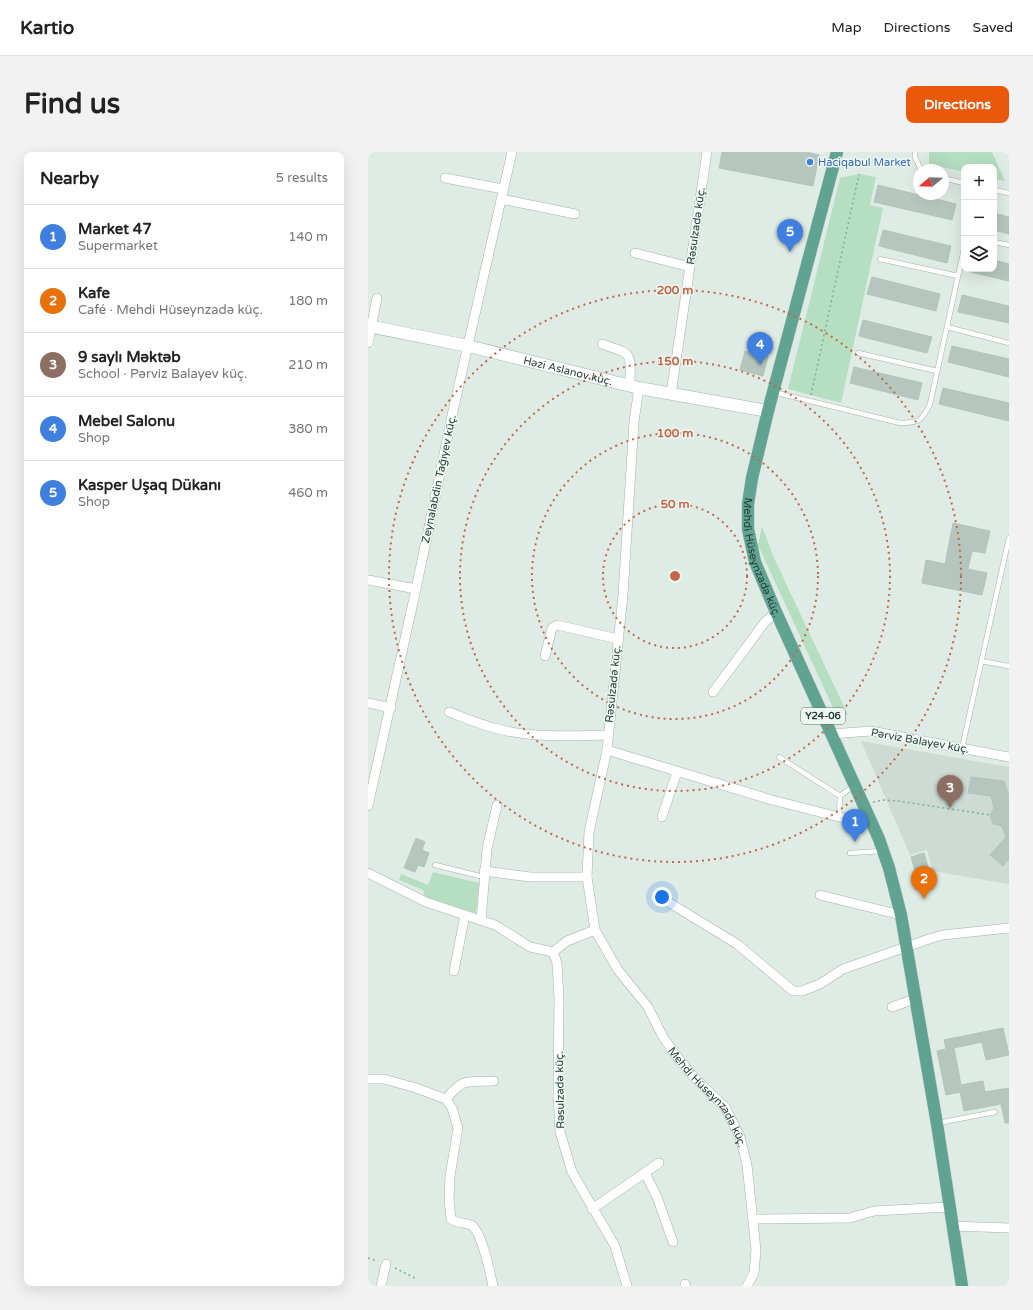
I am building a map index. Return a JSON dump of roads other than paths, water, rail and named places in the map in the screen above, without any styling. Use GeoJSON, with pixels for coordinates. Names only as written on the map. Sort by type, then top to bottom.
{"type":"FeatureCollection","features":[{"type":"Feature","properties":{"kind":"main road","name":"Mehdi Hüseynzadə küç."},"geometry":{"type":"LineString","coordinates":[[837,152],[768,411],[752,478],[748,504],[748,529],[755,562],[776,612],[884,851],[901,915],[937,1124],[948,1207],[962,1286]]}},
{"type":"Feature","properties":{"kind":"main road","name":"Həzi Aslanov küç."},"geometry":{"type":"LineString","coordinates":[[370,326],[468,346],[634,387],[768,411]]}},
{"type":"Feature","properties":{"kind":"street","name":"Zeynalabdin Tağıyev küç."},"geometry":{"type":"LineString","coordinates":[[368,806],[391,708],[468,346],[512,152]]}},
{"type":"Feature","properties":{"kind":"street","name":"Rəsulzadə küç."},"geometry":{"type":"LineString","coordinates":[[671,394],[707,152]]}},
{"type":"Feature","properties":{"kind":"street"},"geometry":{"type":"LineString","coordinates":[[445,178],[575,214]]}},
{"type":"Feature","properties":{"kind":"street"},"geometry":{"type":"LineString","coordinates":[[635,253],[690,267]]}},
{"type":"Feature","properties":{"kind":"street"},"geometry":{"type":"LineString","coordinates":[[368,343],[370,326],[377,298]]}},
{"type":"Feature","properties":{"kind":"street","name":"Rəsulzadə küç."},"geometry":{"type":"LineString","coordinates":[[595,930],[587,877],[589,832],[607,750],[623,594],[634,421],[634,387],[630,357],[626,352],[602,344]]}},
{"type":"Feature","properties":{"kind":"street"},"geometry":{"type":"LineString","coordinates":[[368,580],[416,589]]}},
{"type":"Feature","properties":{"kind":"street"},"geometry":{"type":"LineString","coordinates":[[713,692],[765,622],[776,612]]}},
{"type":"Feature","properties":{"kind":"street"},"geometry":{"type":"LineString","coordinates":[[545,656],[552,628],[557,625],[618,639]]}},
{"type":"Feature","properties":{"kind":"street"},"geometry":{"type":"LineString","coordinates":[[368,703],[391,708]]}},
{"type":"Feature","properties":{"kind":"street"},"geometry":{"type":"LineString","coordinates":[[449,712],[498,729],[521,733],[558,736],[608,735]]}},
{"type":"Feature","properties":{"kind":"street","name":"Pərviz Balayev küç."},"geometry":{"type":"LineString","coordinates":[[831,734],[871,731],[1009,757]]}},
{"type":"Feature","properties":{"kind":"street"},"geometry":{"type":"LineString","coordinates":[[607,750],[772,800],[855,821],[872,822]]}},
{"type":"Feature","properties":{"kind":"street"},"geometry":{"type":"LineString","coordinates":[[662,817],[677,772]]}},
{"type":"Feature","properties":{"kind":"street"},"geometry":{"type":"LineString","coordinates":[[481,920],[484,874],[497,805]]}},
{"type":"Feature","properties":{"kind":"street"},"geometry":{"type":"LineString","coordinates":[[368,874],[426,902],[495,925],[530,947],[552,952],[567,941],[595,930]]}},
{"type":"Feature","properties":{"kind":"street"},"geometry":{"type":"LineString","coordinates":[[484,874],[530,877],[587,877]]}},
{"type":"Feature","properties":{"kind":"street"},"geometry":{"type":"LineString","coordinates":[[820,895],[901,915]]}},
{"type":"Feature","properties":{"kind":"street"},"geometry":{"type":"LineString","coordinates":[[660,897],[737,944],[793,991],[802,992],[820,984],[843,969],[943,935],[1009,928]]}},
{"type":"Feature","properties":{"kind":"street"},"geometry":{"type":"LineString","coordinates":[[454,971],[465,915]]}},
{"type":"Feature","properties":{"kind":"street","name":"Mehdi Hüseynzadə küç."},"geometry":{"type":"LineString","coordinates":[[595,930],[618,970],[648,1007],[663,1037],[672,1050],[692,1075],[725,1107],[740,1137],[747,1165],[754,1219],[756,1250],[754,1272],[747,1286]]}},
{"type":"Feature","properties":{"kind":"street","name":"Rəsulzadə küç."},"geometry":{"type":"LineString","coordinates":[[552,952],[557,963],[559,998],[558,1094],[560,1132],[572,1172],[592,1209],[615,1246],[627,1286]]}},
{"type":"Feature","properties":{"kind":"street"},"geometry":{"type":"LineString","coordinates":[[892,1007],[915,999]]}},
{"type":"Feature","properties":{"kind":"street"},"geometry":{"type":"LineString","coordinates":[[368,1079],[398,1082],[446,1099],[452,1108],[458,1128],[450,1176],[449,1199],[451,1219],[456,1222],[471,1225],[476,1230],[480,1238],[492,1286]]}},
{"type":"Feature","properties":{"kind":"street"},"geometry":{"type":"LineString","coordinates":[[446,1099],[458,1085],[462,1083],[494,1081]]}},
{"type":"Feature","properties":{"kind":"street"},"geometry":{"type":"LineString","coordinates":[[592,1209],[659,1163]]}},
{"type":"Feature","properties":{"kind":"street"},"geometry":{"type":"LineString","coordinates":[[645,1172],[657,1197],[673,1242]]}},
{"type":"Feature","properties":{"kind":"street"},"geometry":{"type":"LineString","coordinates":[[754,1219],[850,1218],[874,1211],[948,1207]]}},
{"type":"Feature","properties":{"kind":"street"},"geometry":{"type":"LineString","coordinates":[[951,1226],[1009,1228]]}},
{"type":"Feature","properties":{"kind":"street"},"geometry":{"type":"LineString","coordinates":[[381,1286],[386,1264]]}},
{"type":"Feature","properties":{"kind":"lane"},"geometry":{"type":"LineString","coordinates":[[915,152],[915,157],[918,164]]}},
{"type":"Feature","properties":{"kind":"lane"},"geometry":{"type":"LineString","coordinates":[[949,179],[961,182]]}},
{"type":"Feature","properties":{"kind":"lane"},"geometry":{"type":"LineString","coordinates":[[997,191],[1009,193]]}},
{"type":"Feature","properties":{"kind":"lane"},"geometry":{"type":"LineString","coordinates":[[997,243],[1009,245]]}},
{"type":"Feature","properties":{"kind":"lane"},"geometry":{"type":"LineString","coordinates":[[880,260],[958,276]]}},
{"type":"Feature","properties":{"kind":"lane"},"geometry":{"type":"LineString","coordinates":[[773,392],[900,423],[914,423],[924,418],[930,404],[961,262]]}},
{"type":"Feature","properties":{"kind":"lane"},"geometry":{"type":"LineString","coordinates":[[947,327],[1009,343]]}},
{"type":"Feature","properties":{"kind":"lane"},"geometry":{"type":"LineString","coordinates":[[858,353],[937,371]]}},
{"type":"Feature","properties":{"kind":"lane"},"geometry":{"type":"LineString","coordinates":[[962,748],[1009,538]]}},
{"type":"Feature","properties":{"kind":"lane"},"geometry":{"type":"LineString","coordinates":[[981,661],[1009,666]]}},
{"type":"Feature","properties":{"kind":"lane"},"geometry":{"type":"LineString","coordinates":[[778,757],[840,796]]}},
{"type":"Feature","properties":{"kind":"lane"},"geometry":{"type":"LineString","coordinates":[[839,817],[840,796],[854,785]]}},
{"type":"Feature","properties":{"kind":"lane"},"geometry":{"type":"LineString","coordinates":[[850,853],[884,851]]}},
{"type":"Feature","properties":{"kind":"lane"},"geometry":{"type":"LineString","coordinates":[[435,865],[484,874]]}},
{"type":"Feature","properties":{"kind":"lane"},"geometry":{"type":"LineString","coordinates":[[937,1124],[995,1112]]}},
{"type":"Feature","properties":{"kind":"place","name":"Haciqabul Market"},"geometry":{"type":"Point","coordinates":[810,162]}},
{"type":"Feature","properties":{"kind":"place","name":"Kasper Uşaq Dükanı"},"geometry":{"type":"Point","coordinates":[790,252]}},
{"type":"Feature","properties":{"kind":"place","name":"Mebel Salonu"},"geometry":{"type":"Point","coordinates":[760,365]}},
{"type":"Feature","properties":{"kind":"place","name":"9 saylı Məktəb"},"geometry":{"type":"Point","coordinates":[950,808]}},
{"type":"Feature","properties":{"kind":"place","name":"Market 47"},"geometry":{"type":"Point","coordinates":[855,842]}},
{"type":"Feature","properties":{"kind":"place","name":"Kafe"},"geometry":{"type":"Point","coordinates":[924,899]}}]}
